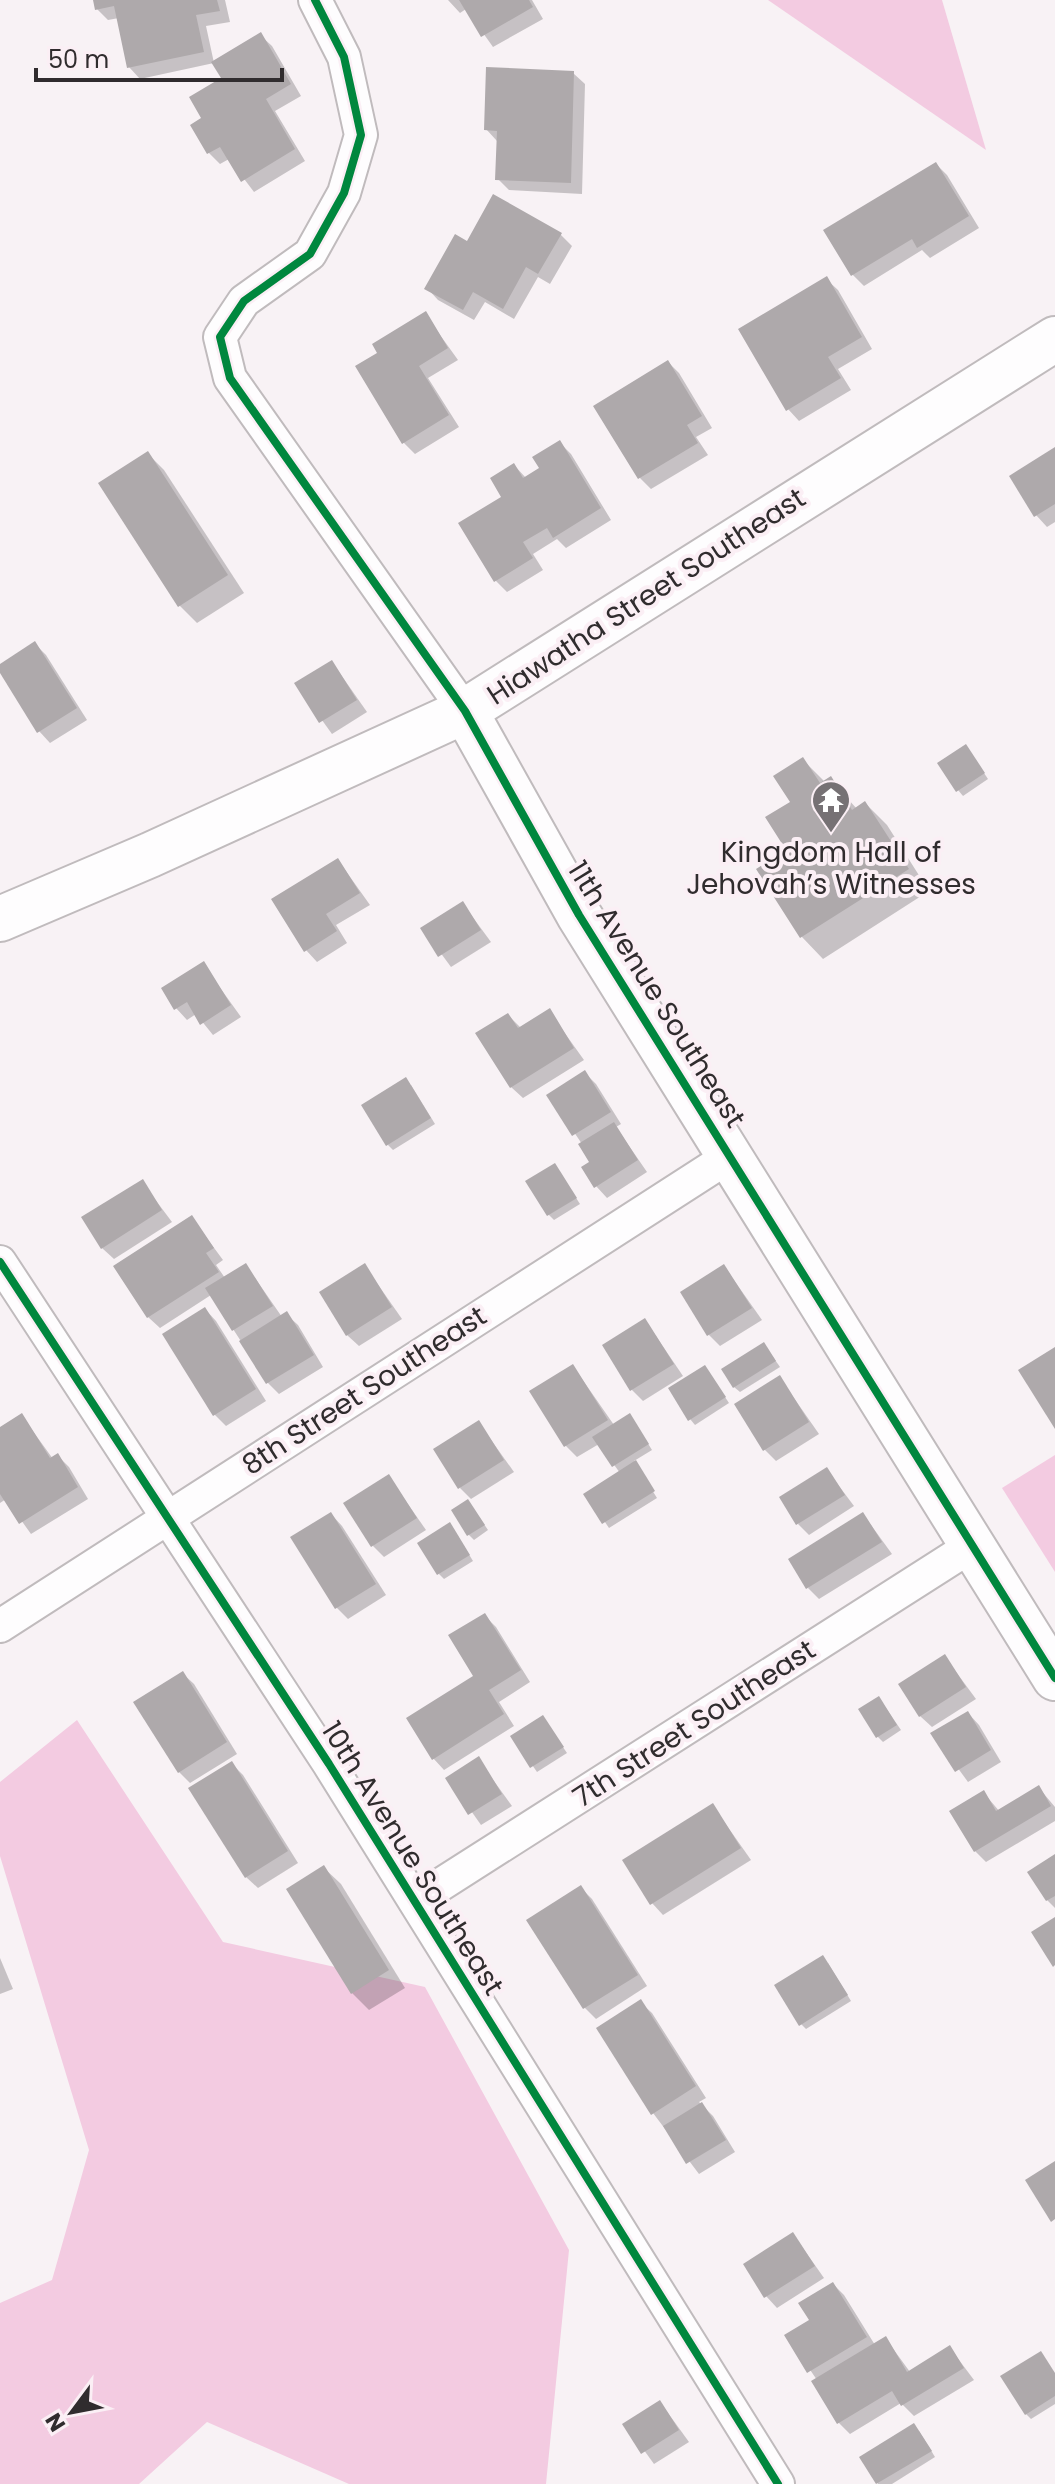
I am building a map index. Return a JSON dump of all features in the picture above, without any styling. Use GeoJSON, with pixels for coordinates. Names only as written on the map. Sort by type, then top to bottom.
{"type":"FeatureCollection","features":[{"type":"Feature","properties":{"kind":"street","name":"11th Avenue Southeast"},"geometry":{"type":"LineString","coordinates":[[315,0],[344,57],[361,135],[344,193],[310,254],[244,301],[220,337],[230,378],[465,711],[579,915],[1055,1678]]}},
{"type":"Feature","properties":{"kind":"street","name":"Hiawatha Street Southeast"},"geometry":{"type":"LineString","coordinates":[[0,919],[150,855],[465,711],[1055,339]]}},
{"type":"Feature","properties":{"kind":"street","name":"8th Street Southeast"},"geometry":{"type":"LineString","coordinates":[[0,1626],[166,1516],[730,1156]]}},
{"type":"Feature","properties":{"kind":"street","name":"10th Avenue Southeast"},"geometry":{"type":"LineString","coordinates":[[0,1262],[415,1901],[778,2484]]}},
{"type":"Feature","properties":{"kind":"street","name":"7th Street Southeast"},"geometry":{"type":"LineString","coordinates":[[415,1901],[973,1545]]}},
{"type":"Feature","properties":{"kind":"shaded area"},"geometry":{"type":"Polygon","coordinates":[[[768,0],[942,0],[986,150],[768,0]]]}},
{"type":"Feature","properties":{"kind":"shaded area"},"geometry":{"type":"Polygon","coordinates":[[[1055,1455],[1055,1572],[1002,1488],[1055,1455]]]}},
{"type":"Feature","properties":{"kind":"shaded area"},"geometry":{"type":"Polygon","coordinates":[[[77,1720],[223,1942],[425,1987],[569,2250],[546,2484],[349,2484],[207,2422],[139,2484],[0,2484],[0,2303],[52,2280],[89,2150],[0,1856],[0,1782],[77,1720]]]}},
{"type":"Feature","properties":{"kind":"building"},"geometry":{"type":"Polygon","coordinates":[[[93,0],[217,0],[220,11],[196,15],[204,52],[127,68],[114,6],[95,10],[93,0]]]}},
{"type":"Feature","properties":{"kind":"building"},"geometry":{"type":"Polygon","coordinates":[[[459,0],[529,0],[533,7],[481,37],[459,0]]]}},
{"type":"Feature","properties":{"kind":"building"},"geometry":{"type":"Polygon","coordinates":[[[261,32],[291,84],[266,99],[295,149],[241,182],[220,147],[207,154],[190,125],[201,118],[189,97],[221,78],[211,62],[261,32]]]}},
{"type":"Feature","properties":{"kind":"building"},"geometry":{"type":"Polygon","coordinates":[[[486,67],[574,71],[571,183],[495,180],[497,131],[484,130],[486,67]]]}},
{"type":"Feature","properties":{"kind":"building"},"geometry":{"type":"Polygon","coordinates":[[[936,162],[969,216],[917,248],[912,239],[851,276],[823,230],[936,162]]]}},
{"type":"Feature","properties":{"kind":"building"},"geometry":{"type":"Polygon","coordinates":[[[493,194],[562,233],[538,274],[526,267],[503,309],[473,292],[463,310],[424,289],[455,234],[467,241],[493,194]]]}},
{"type":"Feature","properties":{"kind":"building"},"geometry":{"type":"Polygon","coordinates":[[[827,276],[862,337],[828,357],[841,378],[786,411],[738,329],[827,276]]]}},
{"type":"Feature","properties":{"kind":"building"},"geometry":{"type":"Polygon","coordinates":[[[426,311],[448,348],[419,366],[449,415],[402,444],[355,366],[377,353],[372,344],[426,311]]]}},
{"type":"Feature","properties":{"kind":"building"},"geometry":{"type":"Polygon","coordinates":[[[668,360],[702,416],[687,425],[698,443],[638,479],[593,406],[668,360]]]}},
{"type":"Feature","properties":{"kind":"building"},"geometry":{"type":"Polygon","coordinates":[[[560,440],[601,508],[553,538],[547,528],[523,542],[533,558],[494,582],[458,523],[501,497],[490,478],[514,463],[523,478],[539,468],[532,457],[560,440]]]}},
{"type":"Feature","properties":{"kind":"building"},"geometry":{"type":"Polygon","coordinates":[[[1055,447],[1055,504],[1034,517],[1009,476],[1055,447]]]}},
{"type":"Feature","properties":{"kind":"building"},"geometry":{"type":"Polygon","coordinates":[[[148,451],[228,575],[178,607],[98,483],[148,451]]]}},
{"type":"Feature","properties":{"kind":"building"},"geometry":{"type":"Polygon","coordinates":[[[35,641],[77,708],[37,733],[0,673],[0,664],[35,641]]]}},
{"type":"Feature","properties":{"kind":"building"},"geometry":{"type":"Polygon","coordinates":[[[332,660],[357,700],[319,723],[294,683],[332,660]]]}},
{"type":"Feature","properties":{"kind":"building"},"geometry":{"type":"Polygon","coordinates":[[[966,744],[985,773],[956,792],[937,763],[966,744]]]}},
{"type":"Feature","properties":{"kind":"building","name":"Kingdom Hall of Jehovah’s Witnesses"},"geometry":{"type":"Polygon","coordinates":[[[803,757],[820,783],[831,776],[852,810],[865,801],[909,869],[800,938],[756,869],[786,850],[765,817],[790,802],[773,776],[803,757]]]}},
{"type":"Feature","properties":{"kind":"building"},"geometry":{"type":"Polygon","coordinates":[[[338,858],[360,893],[326,914],[337,931],[304,952],[271,899],[338,858]]]}},
{"type":"Feature","properties":{"kind":"building"},"geometry":{"type":"Polygon","coordinates":[[[463,901],[481,930],[438,957],[420,928],[463,901]]]}},
{"type":"Feature","properties":{"kind":"building"},"geometry":{"type":"Polygon","coordinates":[[[204,961],[231,1005],[200,1025],[187,1002],[174,1010],[161,988],[204,961]]]}},
{"type":"Feature","properties":{"kind":"building"},"geometry":{"type":"Polygon","coordinates":[[[550,1008],[574,1048],[510,1088],[475,1033],[508,1013],[518,1028],[550,1008]]]}},
{"type":"Feature","properties":{"kind":"building"},"geometry":{"type":"Polygon","coordinates":[[[585,1070],[611,1112],[572,1136],[546,1095],[585,1070]]]}},
{"type":"Feature","properties":{"kind":"building"},"geometry":{"type":"Polygon","coordinates":[[[406,1077],[431,1118],[386,1146],[361,1105],[406,1077]]]}},
{"type":"Feature","properties":{"kind":"building"},"geometry":{"type":"Polygon","coordinates":[[[614,1122],[638,1160],[594,1188],[581,1167],[589,1162],[578,1144],[614,1122]]]}},
{"type":"Feature","properties":{"kind":"building"},"geometry":{"type":"Polygon","coordinates":[[[555,1163],[577,1198],[547,1216],[525,1181],[555,1163]]]}},
{"type":"Feature","properties":{"kind":"building"},"geometry":{"type":"Polygon","coordinates":[[[143,1179],[162,1210],[101,1249],[81,1217],[143,1179]]]}},
{"type":"Feature","properties":{"kind":"building"},"geometry":{"type":"Polygon","coordinates":[[[192,1215],[214,1248],[206,1253],[219,1272],[147,1318],[113,1266],[192,1215]]]}},
{"type":"Feature","properties":{"kind":"building"},"geometry":{"type":"Polygon","coordinates":[[[246,1263],[273,1306],[232,1331],[205,1288],[246,1263]]]}},
{"type":"Feature","properties":{"kind":"building"},"geometry":{"type":"Polygon","coordinates":[[[365,1263],[392,1307],[346,1336],[319,1292],[365,1263]]]}},
{"type":"Feature","properties":{"kind":"building"},"geometry":{"type":"Polygon","coordinates":[[[724,1264],[752,1308],[707,1336],[680,1292],[724,1264]]]}},
{"type":"Feature","properties":{"kind":"building"},"geometry":{"type":"Polygon","coordinates":[[[205,1307],[256,1389],[213,1416],[162,1334],[205,1307]]]}},
{"type":"Feature","properties":{"kind":"building"},"geometry":{"type":"Polygon","coordinates":[[[287,1311],[314,1355],[266,1384],[239,1341],[287,1311]]]}},
{"type":"Feature","properties":{"kind":"building"},"geometry":{"type":"Polygon","coordinates":[[[645,1318],[674,1364],[630,1391],[602,1345],[645,1318]]]}},
{"type":"Feature","properties":{"kind":"building"},"geometry":{"type":"Polygon","coordinates":[[[764,1342],[776,1361],[733,1388],[721,1369],[764,1342]]]}},
{"type":"Feature","properties":{"kind":"building"},"geometry":{"type":"Polygon","coordinates":[[[1055,1347],[1055,1429],[1018,1370],[1055,1347]]]}},
{"type":"Feature","properties":{"kind":"building"},"geometry":{"type":"Polygon","coordinates":[[[573,1364],[608,1420],[564,1447],[529,1391],[573,1364]]]}},
{"type":"Feature","properties":{"kind":"building"},"geometry":{"type":"Polygon","coordinates":[[[705,1365],[726,1397],[688,1421],[668,1388],[705,1365]]]}},
{"type":"Feature","properties":{"kind":"building"},"geometry":{"type":"Polygon","coordinates":[[[780,1375],[809,1422],[763,1451],[734,1404],[780,1375]]]}},
{"type":"Feature","properties":{"kind":"building"},"geometry":{"type":"Polygon","coordinates":[[[22,1413],[50,1458],[58,1453],[78,1487],[19,1524],[0,1494],[0,1427],[22,1413]]]}},
{"type":"Feature","properties":{"kind":"building"},"geometry":{"type":"Polygon","coordinates":[[[630,1413],[649,1444],[612,1467],[592,1437],[630,1413]]]}},
{"type":"Feature","properties":{"kind":"building"},"geometry":{"type":"Polygon","coordinates":[[[479,1420],[504,1460],[458,1489],[433,1449],[479,1420]]]}},
{"type":"Feature","properties":{"kind":"building"},"geometry":{"type":"Polygon","coordinates":[[[636,1460],[655,1491],[602,1524],[583,1494],[636,1460]]]}},
{"type":"Feature","properties":{"kind":"building"},"geometry":{"type":"Polygon","coordinates":[[[827,1467],[845,1495],[796,1525],[779,1497],[827,1467]]]}},
{"type":"Feature","properties":{"kind":"building"},"geometry":{"type":"Polygon","coordinates":[[[389,1474],[417,1518],[371,1547],[343,1503],[389,1474]]]}},
{"type":"Feature","properties":{"kind":"building"},"geometry":{"type":"Polygon","coordinates":[[[468,1499],[485,1525],[467,1536],[451,1510],[468,1499]]]}},
{"type":"Feature","properties":{"kind":"building"},"geometry":{"type":"Polygon","coordinates":[[[331,1512],[376,1584],[335,1609],[290,1537],[331,1512]]]}},
{"type":"Feature","properties":{"kind":"building"},"geometry":{"type":"Polygon","coordinates":[[[863,1512],[882,1542],[806,1589],[788,1559],[863,1512]]]}},
{"type":"Feature","properties":{"kind":"building"},"geometry":{"type":"Polygon","coordinates":[[[450,1522],[470,1555],[437,1575],[417,1543],[450,1522]]]}},
{"type":"Feature","properties":{"kind":"building"},"geometry":{"type":"Polygon","coordinates":[[[485,1613],[521,1670],[489,1690],[504,1714],[432,1760],[406,1718],[473,1676],[448,1635],[485,1613]]]}},
{"type":"Feature","properties":{"kind":"building"},"geometry":{"type":"Polygon","coordinates":[[[945,1654],[966,1687],[919,1717],[898,1684],[945,1654]]]}},
{"type":"Feature","properties":{"kind":"building"},"geometry":{"type":"Polygon","coordinates":[[[183,1671],[227,1742],[178,1773],[133,1702],[183,1671]]]}},
{"type":"Feature","properties":{"kind":"building"},"geometry":{"type":"Polygon","coordinates":[[[879,1696],[897,1725],[876,1738],[858,1709],[879,1696]]]}},
{"type":"Feature","properties":{"kind":"building"},"geometry":{"type":"Polygon","coordinates":[[[968,1711],[991,1750],[955,1772],[930,1733],[968,1711]]]}},
{"type":"Feature","properties":{"kind":"building"},"geometry":{"type":"Polygon","coordinates":[[[543,1715],[564,1747],[530,1768],[510,1736],[543,1715]]]}},
{"type":"Feature","properties":{"kind":"building"},"geometry":{"type":"Polygon","coordinates":[[[479,1756],[502,1794],[468,1815],[445,1778],[479,1756]]]}},
{"type":"Feature","properties":{"kind":"building"},"geometry":{"type":"Polygon","coordinates":[[[232,1761],[288,1851],[245,1878],[188,1788],[232,1761]]]}},
{"type":"Feature","properties":{"kind":"building"},"geometry":{"type":"Polygon","coordinates":[[[1039,1785],[1051,1806],[974,1852],[949,1811],[984,1790],[996,1811],[1039,1785]]]}},
{"type":"Feature","properties":{"kind":"building"},"geometry":{"type":"Polygon","coordinates":[[[713,1803],[741,1848],[650,1905],[622,1860],[713,1803]]]}},
{"type":"Feature","properties":{"kind":"building"},"geometry":{"type":"Polygon","coordinates":[[[1055,1854],[1055,1896],[1046,1901],[1027,1872],[1055,1854]]]}},
{"type":"Feature","properties":{"kind":"building"},"geometry":{"type":"Polygon","coordinates":[[[324,1865],[389,1970],[351,1994],[286,1889],[324,1865]]]}},
{"type":"Feature","properties":{"kind":"building"},"geometry":{"type":"Polygon","coordinates":[[[581,1885],[638,1975],[583,2009],[526,1920],[581,1885]]]}},
{"type":"Feature","properties":{"kind":"building"},"geometry":{"type":"Polygon","coordinates":[[[1055,1917],[1055,1965],[1053,1967],[1031,1932],[1055,1917]]]}},
{"type":"Feature","properties":{"kind":"building"},"geometry":{"type":"Polygon","coordinates":[[[823,1955],[848,1995],[799,2026],[774,1985],[823,1955]]]}},
{"type":"Feature","properties":{"kind":"building"},"geometry":{"type":"Polygon","coordinates":[[[641,1999],[696,2086],[651,2115],[596,2028],[641,1999]]]}},
{"type":"Feature","properties":{"kind":"building"},"geometry":{"type":"Polygon","coordinates":[[[702,2102],[726,2140],[686,2164],[663,2126],[702,2102]]]}},
{"type":"Feature","properties":{"kind":"building"},"geometry":{"type":"Polygon","coordinates":[[[1055,2161],[1055,2219],[1051,2222],[1025,2180],[1055,2161]]]}},
{"type":"Feature","properties":{"kind":"building"},"geometry":{"type":"Polygon","coordinates":[[[793,2232],[815,2266],[764,2298],[743,2264],[793,2232]]]}},
{"type":"Feature","properties":{"kind":"building"},"geometry":{"type":"Polygon","coordinates":[[[833,2282],[867,2337],[807,2373],[784,2335],[809,2320],[798,2303],[833,2282]]]}},
{"type":"Feature","properties":{"kind":"building"},"geometry":{"type":"Polygon","coordinates":[[[886,2336],[907,2372],[950,2345],[964,2368],[901,2406],[892,2391],[837,2424],[811,2381],[886,2336]]]}},
{"type":"Feature","properties":{"kind":"building"},"geometry":{"type":"Polygon","coordinates":[[[1041,2351],[1055,2373],[1055,2396],[1025,2415],[1000,2376],[1041,2351]]]}},
{"type":"Feature","properties":{"kind":"building"},"geometry":{"type":"Polygon","coordinates":[[[660,2400],[679,2430],[641,2454],[622,2424],[660,2400]]]}},
{"type":"Feature","properties":{"kind":"building"},"geometry":{"type":"Polygon","coordinates":[[[914,2423],[932,2451],[876,2484],[859,2457],[914,2423]]]}},
{"type":"Feature","properties":{"kind":"cycle path"},"geometry":{"type":"LineString","coordinates":[[315,0],[344,57],[361,135],[344,193],[310,254],[244,301],[220,337],[230,378],[465,711],[579,915],[1055,1678]]}},
{"type":"Feature","properties":{"kind":"cycle path"},"geometry":{"type":"LineString","coordinates":[[0,1262],[329,1764],[778,2484]]}},
{"type":"Feature","properties":{"kind":"place","name":"Kingdom Hall of Jehovah’s Witnesses"},"geometry":{"type":"Point","coordinates":[831,834]}}]}
